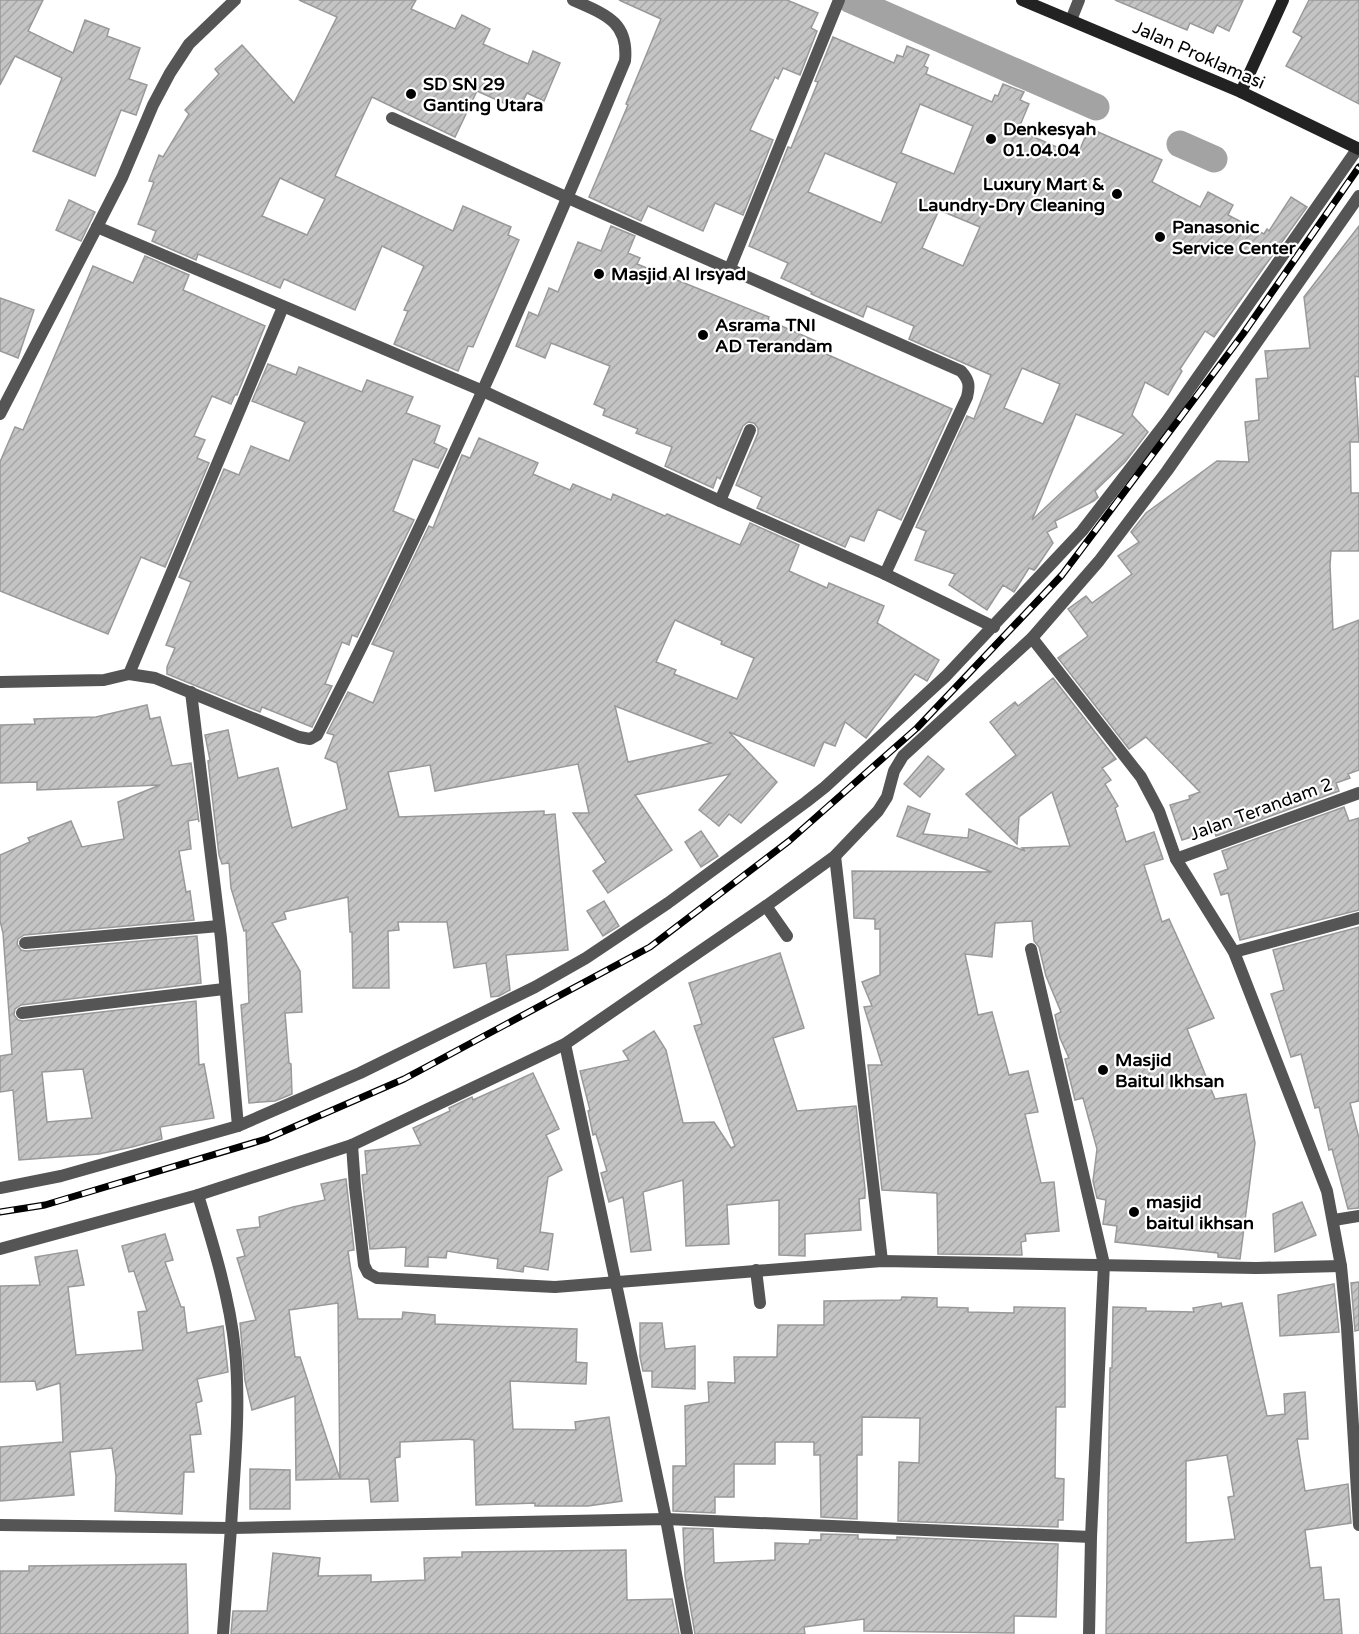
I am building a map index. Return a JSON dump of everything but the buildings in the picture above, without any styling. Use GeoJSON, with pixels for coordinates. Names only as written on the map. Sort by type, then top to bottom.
{"type":"FeatureCollection","features":[{"type":"Feature","properties":{"kind":"main road","name":"Jalan Proklamasi"},"geometry":{"type":"LineString","coordinates":[[1022,0],[1241,92],[1359,147]]}},
{"type":"Feature","properties":{"kind":"main road"},"geometry":{"type":"LineString","coordinates":[[1241,92],[1282,0]]}},
{"type":"Feature","properties":{"kind":"street"},"geometry":{"type":"LineString","coordinates":[[0,414],[122,178],[153,105],[170,73],[189,44],[234,0]]}},
{"type":"Feature","properties":{"kind":"street"},"geometry":{"type":"LineString","coordinates":[[0,681],[104,680],[129,674],[155,678],[299,737],[310,739],[317,735],[355,661],[483,391],[625,61],[627,45],[615,22],[573,0]]}},
{"type":"Feature","properties":{"kind":"street"},"geometry":{"type":"LineString","coordinates":[[1071,20],[1078,0]]}},
{"type":"Feature","properties":{"kind":"street"},"geometry":{"type":"LineString","coordinates":[[730,268],[838,3]]}},
{"type":"Feature","properties":{"kind":"street"},"geometry":{"type":"LineString","coordinates":[[392,118],[961,371],[968,379],[967,397],[885,574]]}},
{"type":"Feature","properties":{"kind":"street"},"geometry":{"type":"LineString","coordinates":[[0,1188],[61,1176],[238,1126],[360,1073],[535,987],[595,952],[668,903],[825,787],[946,676],[1082,531],[1158,434],[1359,147]]}},
{"type":"Feature","properties":{"kind":"street"},"geometry":{"type":"LineString","coordinates":[[0,1249],[198,1195],[352,1145],[565,1044],[835,856],[878,811],[886,797],[894,771],[903,756],[1032,638],[1099,561],[1167,471],[1359,196]]}},
{"type":"Feature","properties":{"kind":"street"},"geometry":{"type":"LineString","coordinates":[[97,227],[483,391],[720,501],[885,574],[994,627]]}},
{"type":"Feature","properties":{"kind":"street"},"geometry":{"type":"LineString","coordinates":[[129,674],[283,307]]}},
{"type":"Feature","properties":{"kind":"street"},"geometry":{"type":"LineString","coordinates":[[720,501],[750,430]]}},
{"type":"Feature","properties":{"kind":"street"},"geometry":{"type":"LineString","coordinates":[[1032,638],[1076,697],[1142,777],[1159,812],[1176,859],[1234,952],[1327,1191],[1341,1266],[1347,1327],[1359,1525]]}},
{"type":"Feature","properties":{"kind":"street"},"geometry":{"type":"LineString","coordinates":[[191,692],[219,926],[238,1126]]}},
{"type":"Feature","properties":{"kind":"street","name":"Jalan Terandam 2"},"geometry":{"type":"LineString","coordinates":[[1176,859],[1359,793]]}},
{"type":"Feature","properties":{"kind":"street"},"geometry":{"type":"LineString","coordinates":[[835,856],[882,1261]]}},
{"type":"Feature","properties":{"kind":"street"},"geometry":{"type":"LineString","coordinates":[[766,906],[787,936]]}},
{"type":"Feature","properties":{"kind":"street"},"geometry":{"type":"LineString","coordinates":[[1234,952],[1359,918]]}},
{"type":"Feature","properties":{"kind":"street"},"geometry":{"type":"LineString","coordinates":[[25,944],[219,926]]}},
{"type":"Feature","properties":{"kind":"street"},"geometry":{"type":"LineString","coordinates":[[1031,949],[1104,1264],[1091,1537],[1089,1634]]}},
{"type":"Feature","properties":{"kind":"street"},"geometry":{"type":"LineString","coordinates":[[22,1013],[224,989]]}},
{"type":"Feature","properties":{"kind":"street"},"geometry":{"type":"LineString","coordinates":[[565,1044],[666,1519],[687,1634]]}},
{"type":"Feature","properties":{"kind":"street"},"geometry":{"type":"LineString","coordinates":[[352,1145],[354,1187],[364,1265],[368,1273],[377,1278],[555,1287],[882,1261],[1256,1268],[1341,1266]]}},
{"type":"Feature","properties":{"kind":"street"},"geometry":{"type":"LineString","coordinates":[[198,1195],[215,1251],[235,1349],[237,1398],[223,1634]]}},
{"type":"Feature","properties":{"kind":"street"},"geometry":{"type":"LineString","coordinates":[[1334,1220],[1359,1215]]}},
{"type":"Feature","properties":{"kind":"street"},"geometry":{"type":"LineString","coordinates":[[756,1270],[760,1303]]}},
{"type":"Feature","properties":{"kind":"street"},"geometry":{"type":"LineString","coordinates":[[0,1525],[231,1528],[666,1519],[1091,1537]]}},
{"type":"Feature","properties":{"kind":"waterway"},"geometry":{"type":"LineString","coordinates":[[851,0],[1096,107]]}},
{"type":"Feature","properties":{"kind":"waterway"},"geometry":{"type":"LineString","coordinates":[[1180,144],[1214,159]]}},
{"type":"Feature","properties":{"kind":"railway"},"geometry":{"type":"LineString","coordinates":[[0,1212],[45,1205],[266,1139],[404,1079],[650,947],[789,841],[917,728],[1062,575],[1243,334],[1359,167]]}},
{"type":"Feature","properties":{"kind":"place","name":"SD SN 29 Ganting Utara"},"geometry":{"type":"Point","coordinates":[411,94]}},
{"type":"Feature","properties":{"kind":"place","name":"Denkesyah 01.04.04"},"geometry":{"type":"Point","coordinates":[991,139]}},
{"type":"Feature","properties":{"kind":"place","name":"Luxury Mart & Laundry-Dry Cleaning"},"geometry":{"type":"Point","coordinates":[1117,194]}},
{"type":"Feature","properties":{"kind":"place","name":"Panasonic Service Center"},"geometry":{"type":"Point","coordinates":[1160,237]}},
{"type":"Feature","properties":{"kind":"place","name":"Masjid Al Irsyad"},"geometry":{"type":"Point","coordinates":[599,274]}},
{"type":"Feature","properties":{"kind":"place","name":"Asrama TNI AD Terandam"},"geometry":{"type":"Point","coordinates":[703,335]}},
{"type":"Feature","properties":{"kind":"place","name":"Masjid Baitul Ikhsan"},"geometry":{"type":"Point","coordinates":[1103,1070]}},
{"type":"Feature","properties":{"kind":"place","name":"masjid baitul ikhsan"},"geometry":{"type":"Point","coordinates":[1134,1212]}}]}
